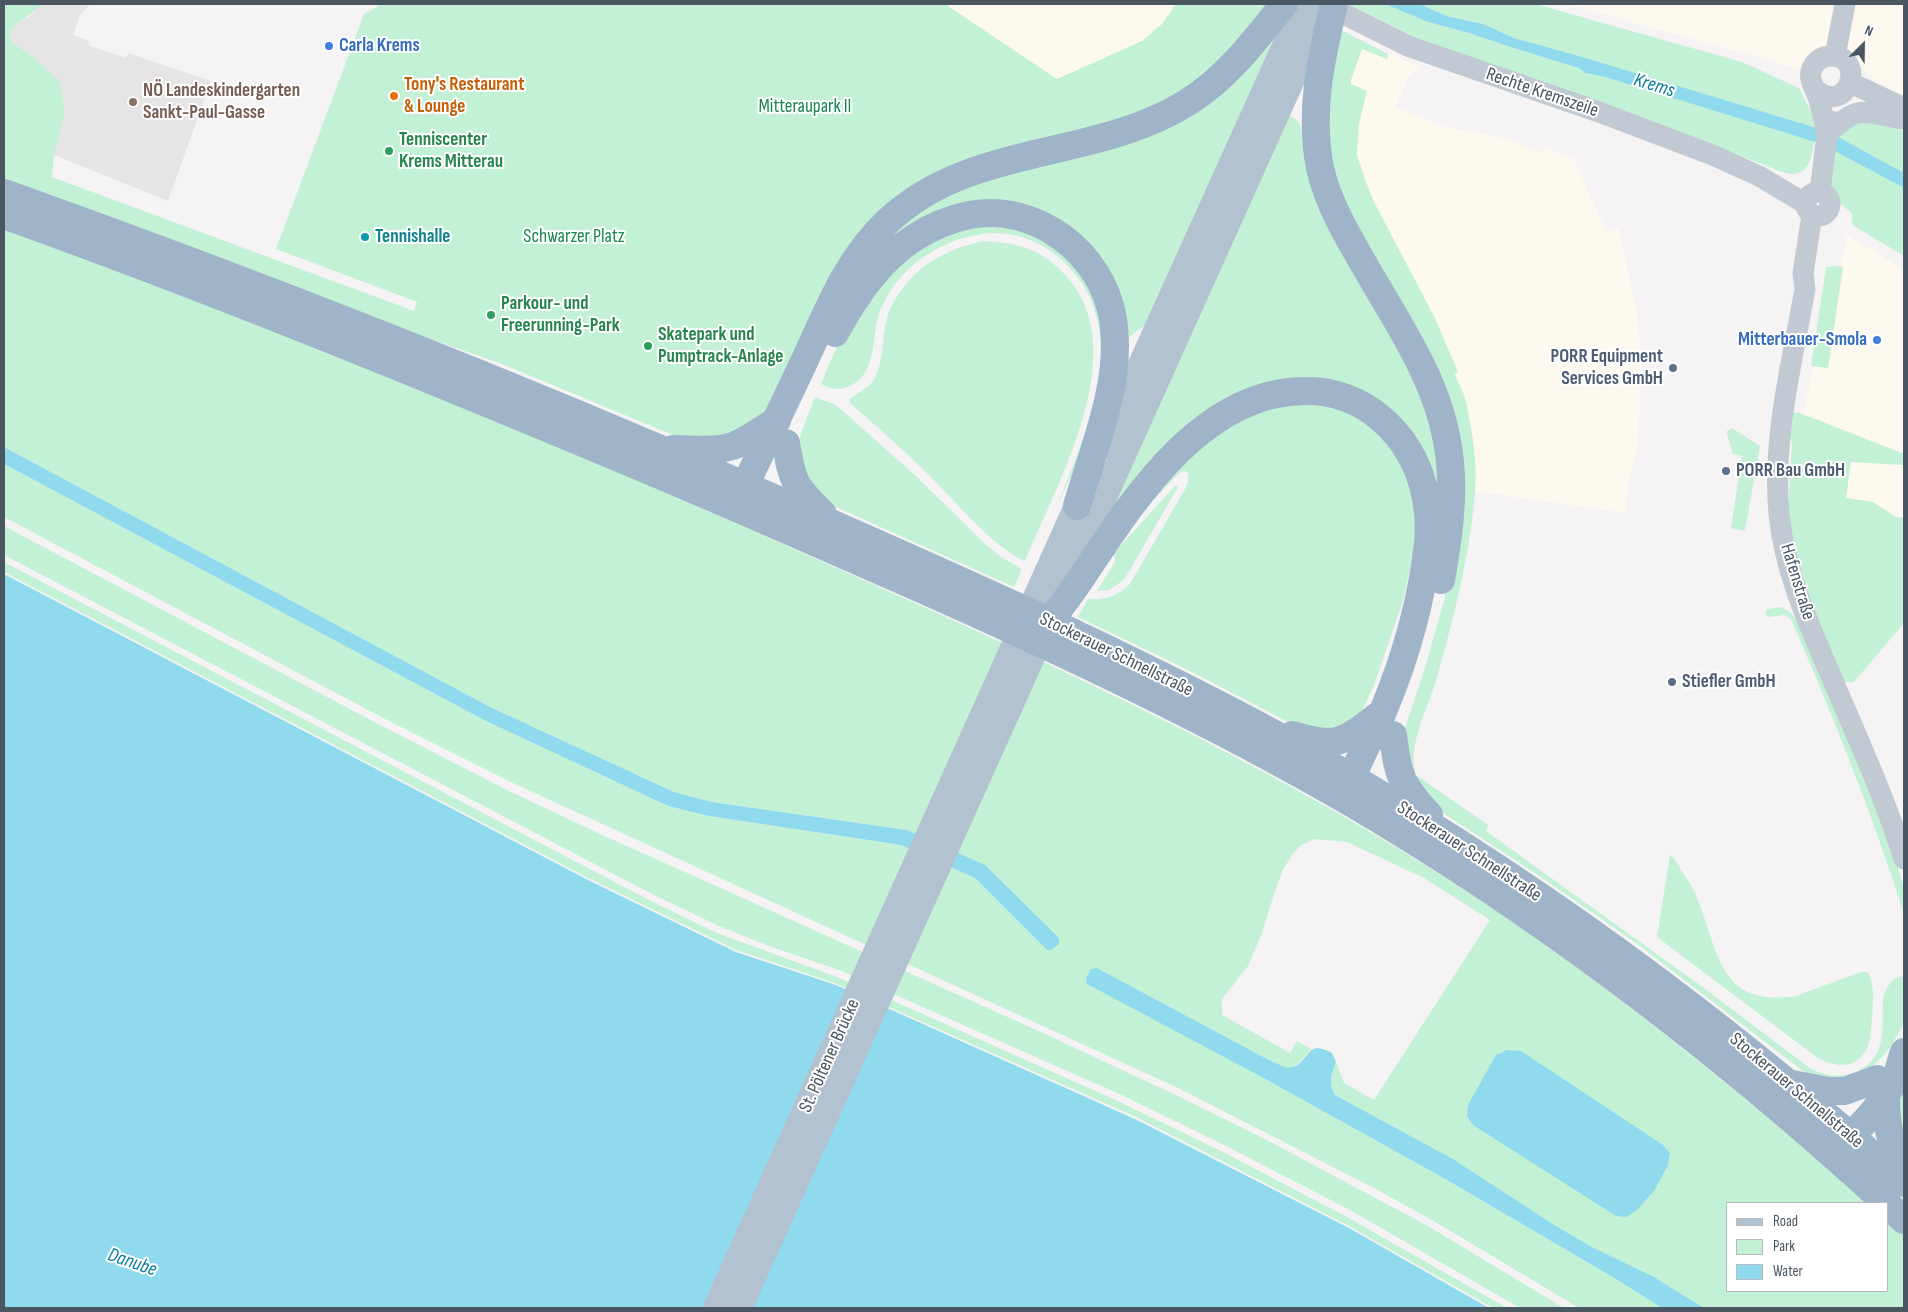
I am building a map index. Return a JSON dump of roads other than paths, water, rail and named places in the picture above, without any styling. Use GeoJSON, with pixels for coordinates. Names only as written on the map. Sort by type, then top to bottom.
{"type":"FeatureCollection","features":[{"type":"Feature","properties":{"kind":"highway"},"geometry":{"type":"LineString","coordinates":[[750,500],[782,431],[847,273],[863,248],[887,222],[908,204],[934,187],[963,174],[997,163],[1124,131],[1158,118],[1188,102],[1231,67],[1259,36],[1316,9],[1320,63],[1315,120],[1320,169],[1341,223],[1405,334],[1430,384],[1448,441],[1450,468],[1451,501],[1439,596],[1419,666],[1388,723],[1356,789]]}},
{"type":"Feature","properties":{"kind":"highway"},"geometry":{"type":"LineString","coordinates":[[4,193],[382,335],[534,395],[661,449],[750,500],[831,522],[983,604]]}},
{"type":"Feature","properties":{"kind":"highway"},"geometry":{"type":"LineString","coordinates":[[831,522],[797,487],[792,476],[782,431],[832,337],[862,289],[885,262],[913,238],[948,220],[971,214],[998,214],[1020,217],[1042,225],[1062,236],[1080,251],[1102,283],[1112,316],[1115,354],[1113,378],[1077,506]]}},
{"type":"Feature","properties":{"kind":"highway"},"geometry":{"type":"LineString","coordinates":[[4,215],[310,330],[750,500],[983,604]]}},
{"type":"Feature","properties":{"kind":"highway"},"geometry":{"type":"LineString","coordinates":[[1044,629],[1067,573],[1180,450],[1207,426],[1232,410],[1271,394],[1294,390],[1316,391],[1351,400],[1371,410],[1390,426],[1405,444],[1420,475],[1427,507],[1428,541],[1418,604],[1388,723],[1402,782],[1447,836]]}},
{"type":"Feature","properties":{"kind":"highway"},"geometry":{"type":"LineString","coordinates":[[661,449],[705,450],[732,446],[752,436],[782,431]]}},
{"type":"Feature","properties":{"kind":"highway","name":"Stockerauer Schnellstraße"},"geometry":{"type":"LineString","coordinates":[[983,604],[1132,661],[1256,724],[1356,789],[1482,885],[1596,964],[1736,1074],[1827,1150],[1884,1202]]}},
{"type":"Feature","properties":{"kind":"highway","name":"Stockerauer Schnellstraße"},"geometry":{"type":"LineString","coordinates":[[983,604],[1172,707],[1239,741],[1356,789],[1447,836],[1577,921],[1649,974],[1790,1084],[1904,1183]]}},
{"type":"Feature","properties":{"kind":"highway"},"geometry":{"type":"LineString","coordinates":[[1256,724],[1314,742],[1332,743],[1388,723]]}},
{"type":"Feature","properties":{"kind":"highway"},"geometry":{"type":"LineString","coordinates":[[1827,1150],[1840,1144],[1845,1130],[1882,1088],[1904,1053]]}},
{"type":"Feature","properties":{"kind":"highway"},"geometry":{"type":"LineString","coordinates":[[1790,1084],[1828,1091],[1882,1088]]}},
{"type":"Feature","properties":{"kind":"highway"},"geometry":{"type":"LineString","coordinates":[[1882,1088],[1887,1128],[1904,1165]]}},
{"type":"Feature","properties":{"kind":"highway","name":"Stockerauer Schnellstraße"},"geometry":{"type":"LineString","coordinates":[[1888,1206],[1904,1220]]}},
{"type":"Feature","properties":{"kind":"main road"},"geometry":{"type":"LineString","coordinates":[[1067,573],[1077,506],[1316,9]]}},
{"type":"Feature","properties":{"kind":"main road"},"geometry":{"type":"LineString","coordinates":[[953,808],[1067,573],[1316,9]]}},
{"type":"Feature","properties":{"kind":"main road"},"geometry":{"type":"LineString","coordinates":[[953,808],[1044,629]]}},
{"type":"Feature","properties":{"kind":"main road","name":"St. Pöltener Brücke"},"geometry":{"type":"LineString","coordinates":[[716,1308],[953,808]]}},
{"type":"Feature","properties":{"kind":"main road","name":"St. Pöltener Brücke"},"geometry":{"type":"LineString","coordinates":[[739,1308],[953,808]]}},
{"type":"Feature","properties":{"kind":"street"},"geometry":{"type":"LineString","coordinates":[[1835,96],[1852,74],[1849,66],[1835,56],[1845,4]]}},
{"type":"Feature","properties":{"kind":"street","name":"Rechte Kremszeile"},"geometry":{"type":"LineString","coordinates":[[1316,9],[1346,15],[1408,46],[1599,112],[1715,156],[1759,176],[1777,176],[1816,200]]}},
{"type":"Feature","properties":{"kind":"street","name":"Hafenstraße"},"geometry":{"type":"LineString","coordinates":[[1835,56],[1827,56],[1819,60],[1814,65],[1811,78],[1835,96],[1804,273],[1805,289],[1778,448],[1779,515],[1794,588],[1860,744],[1904,859]]}},
{"type":"Feature","properties":{"kind":"street"},"geometry":{"type":"LineString","coordinates":[[1835,96],[1904,108]]}},
{"type":"Feature","properties":{"kind":"street"},"geometry":{"type":"LineString","coordinates":[[1835,96],[1867,112],[1904,120]]}},
{"type":"Feature","properties":{"kind":"water","name":"Krems"},"geometry":{"type":"Polygon","coordinates":[[[1385,4],[1420,4],[1446,16],[1483,24],[1514,38],[1827,131],[1904,173],[1904,188],[1822,144],[1605,77],[1585,73],[1579,68],[1428,22],[1385,4]]]}},
{"type":"Feature","properties":{"kind":"water"},"geometry":{"type":"Polygon","coordinates":[[[4,447],[492,708],[674,792],[712,802],[907,830],[985,865],[1059,938],[1059,944],[1051,950],[1047,950],[975,878],[901,845],[709,816],[668,806],[484,720],[4,464],[4,447]]]}},
{"type":"Feature","properties":{"kind":"water","name":"Danube"},"geometry":{"type":"Polygon","coordinates":[[[4,574],[590,881],[736,952],[836,985],[1137,1120],[1349,1228],[1489,1308],[4,1308],[4,574]]]}},
{"type":"Feature","properties":{"kind":"water"},"geometry":{"type":"Polygon","coordinates":[[[1097,968],[1287,1068],[1297,1066],[1315,1049],[1319,1048],[1332,1053],[1336,1062],[1331,1079],[1335,1095],[1453,1159],[1556,1226],[1590,1246],[1654,1277],[1704,1308],[1662,1308],[1440,1176],[1258,1075],[1087,984],[1086,978],[1091,969],[1097,968]]]}},
{"type":"Feature","properties":{"kind":"water"},"geometry":{"type":"Polygon","coordinates":[[[1507,1050],[1521,1051],[1663,1145],[1670,1153],[1668,1165],[1654,1191],[1636,1211],[1626,1217],[1616,1216],[1473,1125],[1467,1116],[1468,1105],[1496,1055],[1507,1050]]]}},
{"type":"Feature","properties":{"kind":"place","name":"Carla Krems"},"geometry":{"type":"Point","coordinates":[329,46]}},
{"type":"Feature","properties":{"kind":"place","name":"Tony's Restaurant & Lounge"},"geometry":{"type":"Point","coordinates":[394,96]}},
{"type":"Feature","properties":{"kind":"place","name":"NÖ Landeskindergarten Sankt-Paul-Gasse"},"geometry":{"type":"Point","coordinates":[133,102]}},
{"type":"Feature","properties":{"kind":"place","name":"Tenniscenter Krems Mitterau"},"geometry":{"type":"Point","coordinates":[389,151]}},
{"type":"Feature","properties":{"kind":"place","name":"Tennishalle"},"geometry":{"type":"Point","coordinates":[365,237]}},
{"type":"Feature","properties":{"kind":"place","name":"Parkour- und Freerunning-Park"},"geometry":{"type":"Point","coordinates":[491,315]}},
{"type":"Feature","properties":{"kind":"place","name":"Mitterbauer-Smola"},"geometry":{"type":"Point","coordinates":[1877,340]}},
{"type":"Feature","properties":{"kind":"place","name":"Skatepark und Pumptrack-Anlage"},"geometry":{"type":"Point","coordinates":[648,346]}},
{"type":"Feature","properties":{"kind":"place","name":"PORR Equipment Services GmbH"},"geometry":{"type":"Point","coordinates":[1673,368]}},
{"type":"Feature","properties":{"kind":"place","name":"PORR Bau GmbH"},"geometry":{"type":"Point","coordinates":[1726,471]}},
{"type":"Feature","properties":{"kind":"place","name":"Stiefler GmbH"},"geometry":{"type":"Point","coordinates":[1672,682]}},
{"type":"Feature","properties":{"kind":"park label","name":"Mitteraupark II"},"geometry":{"type":"Point","coordinates":[805,107]}},
{"type":"Feature","properties":{"kind":"park label","name":"Schwarzer Platz"},"geometry":{"type":"Point","coordinates":[574,237]}}]}
